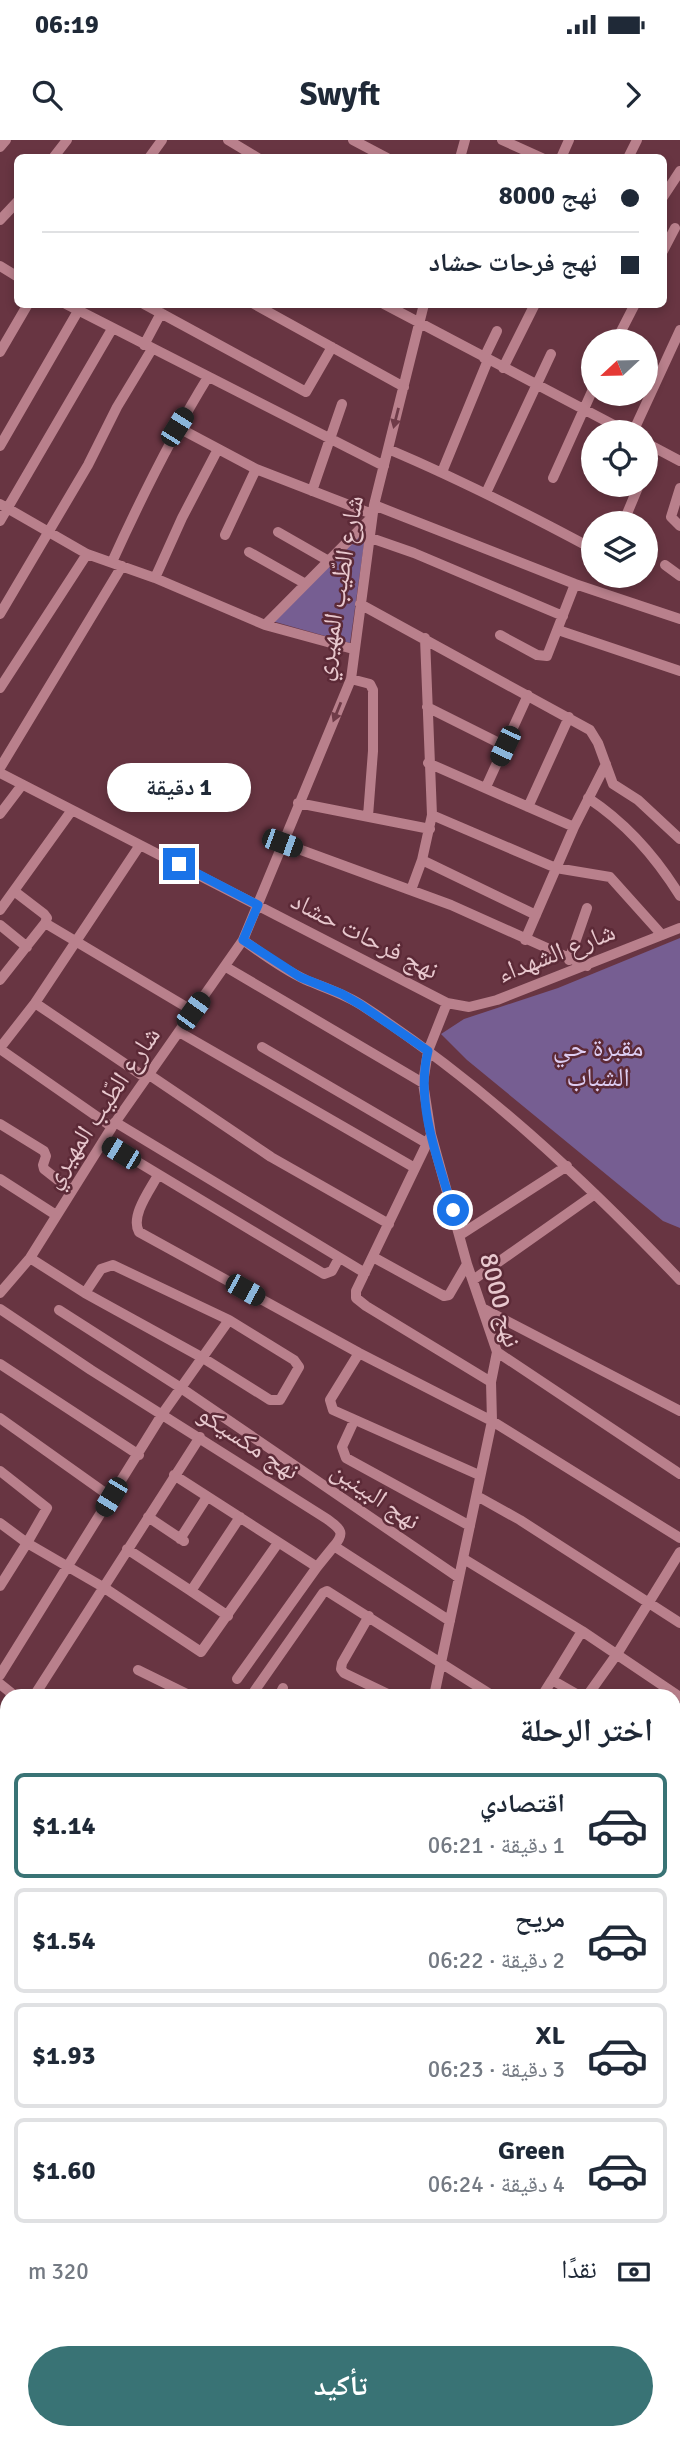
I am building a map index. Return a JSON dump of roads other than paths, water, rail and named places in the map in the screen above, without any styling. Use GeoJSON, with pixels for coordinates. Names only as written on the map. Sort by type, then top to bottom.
{"type":"FeatureCollection","features":[{"type":"Feature","properties":{"kind":"street"},"geometry":{"type":"LineString","coordinates":[[0,147],[6,140]]}},
{"type":"Feature","properties":{"kind":"street"},"geometry":{"type":"LineString","coordinates":[[56,154],[67,140]]}},
{"type":"Feature","properties":{"kind":"street"},"geometry":{"type":"LineString","coordinates":[[353,140],[379,154]]}},
{"type":"Feature","properties":{"kind":"street"},"geometry":{"type":"LineString","coordinates":[[502,140],[516,142],[536,154]]}},
{"type":"Feature","properties":{"kind":"street"},"geometry":{"type":"LineString","coordinates":[[235,142],[252,154]]}},
{"type":"Feature","properties":{"kind":"street"},"geometry":{"type":"LineString","coordinates":[[667,191],[680,171]]}},
{"type":"Feature","properties":{"kind":"street"},"geometry":{"type":"LineString","coordinates":[[0,220],[14,205]]}},
{"type":"Feature","properties":{"kind":"street"},"geometry":{"type":"LineString","coordinates":[[667,245],[678,229]]}},
{"type":"Feature","properties":{"kind":"street"},"geometry":{"type":"LineString","coordinates":[[0,352],[3,340],[25,308]]}},
{"type":"Feature","properties":{"kind":"street"},"geometry":{"type":"LineString","coordinates":[[73,308],[384,466]]}},
{"type":"Feature","properties":{"kind":"street"},"geometry":{"type":"LineString","coordinates":[[152,308],[306,392],[332,347]]}},
{"type":"Feature","properties":{"kind":"street"},"geometry":{"type":"LineString","coordinates":[[262,308],[404,387]]}},
{"type":"Feature","properties":{"kind":"street"},"geometry":{"type":"LineString","coordinates":[[391,308],[606,420]]}},
{"type":"Feature","properties":{"kind":"street","name":"شارع الطّيب المهيري"},"geometry":{"type":"LineString","coordinates":[[0,1293],[30,1258],[103,1141],[243,940],[351,679],[372,512],[423,308]]}},
{"type":"Feature","properties":{"kind":"street"},"geometry":{"type":"LineString","coordinates":[[503,368],[533,308]]}},
{"type":"Feature","properties":{"kind":"street"},"geometry":{"type":"LineString","coordinates":[[622,329],[633,308]]}},
{"type":"Feature","properties":{"kind":"street"},"geometry":{"type":"LineString","coordinates":[[0,446],[78,311]]}},
{"type":"Feature","properties":{"kind":"street"},"geometry":{"type":"LineString","coordinates":[[0,614],[88,465],[148,347],[161,313]]}},
{"type":"Feature","properties":{"kind":"street"},"geometry":{"type":"LineString","coordinates":[[0,521],[4,507],[112,329]]}},
{"type":"Feature","properties":{"kind":"street"},"geometry":{"type":"LineString","coordinates":[[639,420],[680,330]]}},
{"type":"Feature","properties":{"kind":"street"},"geometry":{"type":"LineString","coordinates":[[442,472],[496,331]]}},
{"type":"Feature","properties":{"kind":"street"},"geometry":{"type":"LineString","coordinates":[[486,493],[551,354]]}},
{"type":"Feature","properties":{"kind":"street"},"geometry":{"type":"LineString","coordinates":[[0,768],[117,564],[143,493],[177,427],[208,377]]}},
{"type":"Feature","properties":{"kind":"street"},"geometry":{"type":"LineString","coordinates":[[312,491],[342,404]]}},
{"type":"Feature","properties":{"kind":"street"},"geometry":{"type":"LineString","coordinates":[[553,478],[585,408]]}},
{"type":"Feature","properties":{"kind":"street"},"geometry":{"type":"LineString","coordinates":[[177,427],[256,469],[312,491],[680,619]]}},
{"type":"Feature","properties":{"kind":"street"},"geometry":{"type":"LineString","coordinates":[[155,578],[218,449]]}},
{"type":"Feature","properties":{"kind":"street"},"geometry":{"type":"LineString","coordinates":[[388,449],[486,493],[581,543]]}},
{"type":"Feature","properties":{"kind":"street"},"geometry":{"type":"LineString","coordinates":[[658,450],[680,461]]}},
{"type":"Feature","properties":{"kind":"street"},"geometry":{"type":"LineString","coordinates":[[225,535],[256,469]]}},
{"type":"Feature","properties":{"kind":"street"},"geometry":{"type":"LineString","coordinates":[[677,524],[671,513],[680,488]]}},
{"type":"Feature","properties":{"kind":"street"},"geometry":{"type":"LineString","coordinates":[[4,507],[87,554],[155,578],[265,625],[353,649]]}},
{"type":"Feature","properties":{"kind":"street"},"geometry":{"type":"LineString","coordinates":[[265,625],[372,512]]}},
{"type":"Feature","properties":{"kind":"street"},"geometry":{"type":"LineString","coordinates":[[278,532],[327,560]]}},
{"type":"Feature","properties":{"kind":"street"},"geometry":{"type":"LineString","coordinates":[[368,537],[414,553],[564,616]]}},
{"type":"Feature","properties":{"kind":"street"},"geometry":{"type":"LineString","coordinates":[[248,552],[304,583]]}},
{"type":"Feature","properties":{"kind":"street"},"geometry":{"type":"LineString","coordinates":[[0,688],[87,554]]}},
{"type":"Feature","properties":{"kind":"street"},"geometry":{"type":"LineString","coordinates":[[665,565],[680,576]]}},
{"type":"Feature","properties":{"kind":"street"},"geometry":{"type":"LineString","coordinates":[[500,635],[544,657],[549,653],[575,584]]}},
{"type":"Feature","properties":{"kind":"street"},"geometry":{"type":"LineString","coordinates":[[360,604],[389,626],[425,638],[569,717],[594,735],[616,788],[638,800],[680,839]]}},
{"type":"Feature","properties":{"kind":"street"},"geometry":{"type":"LineString","coordinates":[[558,630],[680,671]]}},
{"type":"Feature","properties":{"kind":"street"},"geometry":{"type":"LineString","coordinates":[[411,890],[422,860],[432,815],[425,638]]}},
{"type":"Feature","properties":{"kind":"street"},"geometry":{"type":"LineString","coordinates":[[351,679],[370,684],[373,690],[369,816]]}},
{"type":"Feature","properties":{"kind":"street"},"geometry":{"type":"LineString","coordinates":[[486,787],[528,695]]}},
{"type":"Feature","properties":{"kind":"street"},"geometry":{"type":"LineString","coordinates":[[427,707],[505,746]]}},
{"type":"Feature","properties":{"kind":"street"},"geometry":{"type":"LineString","coordinates":[[528,807],[569,717]]}},
{"type":"Feature","properties":{"kind":"street"},"geometry":{"type":"LineString","coordinates":[[428,763],[573,827]]}},
{"type":"Feature","properties":{"kind":"street"},"geometry":{"type":"LineString","coordinates":[[524,940],[573,827],[606,764]]}},
{"type":"Feature","properties":{"kind":"street","name":"نهج فرحات حشاد"},"geometry":{"type":"LineString","coordinates":[[0,773],[447,1003]]}},
{"type":"Feature","properties":{"kind":"street"},"geometry":{"type":"LineString","coordinates":[[0,814],[22,785]]}},
{"type":"Feature","properties":{"kind":"street"},"geometry":{"type":"LineString","coordinates":[[588,798],[625,825],[661,867],[680,895]]}},
{"type":"Feature","properties":{"kind":"street"},"geometry":{"type":"LineString","coordinates":[[298,803],[430,829]]}},
{"type":"Feature","properties":{"kind":"street"},"geometry":{"type":"LineString","coordinates":[[0,909],[72,810]]}},
{"type":"Feature","properties":{"kind":"street"},"geometry":{"type":"LineString","coordinates":[[432,815],[555,867],[610,877],[662,935]]}},
{"type":"Feature","properties":{"kind":"street"},"geometry":{"type":"LineString","coordinates":[[282,843],[450,905],[587,966]]}},
{"type":"Feature","properties":{"kind":"street"},"geometry":{"type":"LineString","coordinates":[[141,845],[35,1003],[0,1049],[114,1125],[365,1273]]}},
{"type":"Feature","properties":{"kind":"street"},"geometry":{"type":"LineString","coordinates":[[422,860],[536,915]]}},
{"type":"Feature","properties":{"kind":"street"},"geometry":{"type":"LineString","coordinates":[[0,980],[45,923],[46,915],[14,891]]}},
{"type":"Feature","properties":{"kind":"street"},"geometry":{"type":"LineString","coordinates":[[569,960],[587,908]]}},
{"type":"Feature","properties":{"kind":"street"},"geometry":{"type":"LineString","coordinates":[[45,923],[193,1011]]}},
{"type":"Feature","properties":{"kind":"street"},"geometry":{"type":"LineString","coordinates":[[0,925],[27,947]]}},
{"type":"Feature","properties":{"kind":"street","name":"شارع الشهداء"},"geometry":{"type":"LineString","coordinates":[[447,1003],[464,1007],[482,1004],[587,966],[680,928]]}},
{"type":"Feature","properties":{"kind":"street"},"geometry":{"type":"LineString","coordinates":[[243,940],[300,977],[361,1005],[428,1051],[567,1166],[680,1280]]}},
{"type":"Feature","properties":{"kind":"street"},"geometry":{"type":"LineString","coordinates":[[226,967],[423,1083]]}},
{"type":"Feature","properties":{"kind":"street"},"geometry":{"type":"LineString","coordinates":[[35,1003],[271,1157],[389,1224]]}},
{"type":"Feature","properties":{"kind":"street","name":"نهج 8000"},"geometry":{"type":"LineString","coordinates":[[437,1689],[492,1421],[491,1382],[497,1352],[472,1280],[430,1139],[423,1083],[428,1051],[447,1003]]}},
{"type":"Feature","properties":{"kind":"street"},"geometry":{"type":"LineString","coordinates":[[179,1032],[415,1168]]}},
{"type":"Feature","properties":{"kind":"street"},"geometry":{"type":"LineString","coordinates":[[262,1047],[430,1139],[355,1294],[358,1301],[491,1382]]}},
{"type":"Feature","properties":{"kind":"street"},"geometry":{"type":"LineString","coordinates":[[0,1124],[44,1151],[44,1169],[72,1191]]}},
{"type":"Feature","properties":{"kind":"street"},"geometry":{"type":"LineString","coordinates":[[103,1141],[324,1274],[332,1271],[339,1258]]}},
{"type":"Feature","properties":{"kind":"street"},"geometry":{"type":"LineString","coordinates":[[460,1235],[567,1166]]}},
{"type":"Feature","properties":{"kind":"street"},"geometry":{"type":"LineString","coordinates":[[158,1175],[136,1218],[139,1231],[359,1353],[492,1421],[680,1538]]}},
{"type":"Feature","properties":{"kind":"street"},"geometry":{"type":"LineString","coordinates":[[0,1179],[56,1215]]}},
{"type":"Feature","properties":{"kind":"street"},"geometry":{"type":"LineString","coordinates":[[472,1280],[594,1194]]}},
{"type":"Feature","properties":{"kind":"street"},"geometry":{"type":"LineString","coordinates":[[373,1257],[444,1296],[449,1295],[467,1264]]}},
{"type":"Feature","properties":{"kind":"street"},"geometry":{"type":"LineString","coordinates":[[30,1258],[85,1293],[203,1358],[270,1401],[280,1399],[298,1370],[298,1363],[229,1320],[113,1265],[102,1269],[85,1293]]}},
{"type":"Feature","properties":{"kind":"street"},"geometry":{"type":"LineString","coordinates":[[482,1308],[680,1412]]}},
{"type":"Feature","properties":{"kind":"street","name":"نهج مكسيكو"},"geometry":{"type":"LineString","coordinates":[[0,1309],[338,1528],[341,1538],[334,1546]]}},
{"type":"Feature","properties":{"kind":"street","name":"نهج البينين"},"geometry":{"type":"LineString","coordinates":[[59,1310],[181,1388],[458,1577]]}},
{"type":"Feature","properties":{"kind":"street"},"geometry":{"type":"LineString","coordinates":[[0,1675],[163,1413],[229,1320]]}},
{"type":"Feature","properties":{"kind":"street"},"geometry":{"type":"LineString","coordinates":[[497,1352],[680,1474]]}},
{"type":"Feature","properties":{"kind":"street"},"geometry":{"type":"LineString","coordinates":[[359,1353],[330,1404],[333,1410],[480,1475]]}},
{"type":"Feature","properties":{"kind":"street"},"geometry":{"type":"LineString","coordinates":[[0,1364],[139,1455]]}},
{"type":"Feature","properties":{"kind":"street"},"geometry":{"type":"LineString","coordinates":[[0,1418],[111,1497]]}},
{"type":"Feature","properties":{"kind":"street"},"geometry":{"type":"LineString","coordinates":[[355,1421],[342,1447],[346,1458],[470,1526]]}},
{"type":"Feature","properties":{"kind":"street"},"geometry":{"type":"LineString","coordinates":[[38,1689],[200,1437]]}},
{"type":"Feature","properties":{"kind":"street"},"geometry":{"type":"LineString","coordinates":[[0,1471],[47,1508],[0,1586]]}},
{"type":"Feature","properties":{"kind":"street"},"geometry":{"type":"LineString","coordinates":[[174,1475],[317,1567]]}},
{"type":"Feature","properties":{"kind":"street"},"geometry":{"type":"LineString","coordinates":[[477,1496],[520,1520],[680,1623]]}},
{"type":"Feature","properties":{"kind":"street"},"geometry":{"type":"LineString","coordinates":[[148,1517],[183,1541],[207,1497]]}},
{"type":"Feature","properties":{"kind":"street"},"geometry":{"type":"LineString","coordinates":[[191,1591],[240,1517]]}},
{"type":"Feature","properties":{"kind":"street"},"geometry":{"type":"LineString","coordinates":[[0,1523],[27,1543],[103,1587],[201,1653],[278,1544]]}},
{"type":"Feature","properties":{"kind":"street"},"geometry":{"type":"LineString","coordinates":[[237,1679],[334,1546],[450,1622]]}},
{"type":"Feature","properties":{"kind":"street"},"geometry":{"type":"LineString","coordinates":[[127,1549],[228,1616]]}},
{"type":"Feature","properties":{"kind":"street"},"geometry":{"type":"LineString","coordinates":[[592,1689],[617,1654],[680,1552]]}},
{"type":"Feature","properties":{"kind":"street"},"geometry":{"type":"LineString","coordinates":[[464,1559],[668,1689]]}},
{"type":"Feature","properties":{"kind":"street"},"geometry":{"type":"LineString","coordinates":[[256,1689],[324,1593],[331,1592],[482,1689]]}},
{"type":"Feature","properties":{"kind":"street"},"geometry":{"type":"LineString","coordinates":[[369,1616],[341,1669],[377,1689]]}},
{"type":"Feature","properties":{"kind":"street"},"geometry":{"type":"LineString","coordinates":[[546,1689],[582,1632]]}},
{"type":"Feature","properties":{"kind":"street"},"geometry":{"type":"LineString","coordinates":[[138,1670],[177,1689]]}},
{"type":"Feature","properties":{"kind":"street"},"geometry":{"type":"LineString","coordinates":[[552,1680],[568,1689]]}},
{"type":"Feature","properties":{"kind":"park label","name":"مقبرة حي الشباب"},"geometry":{"type":"Point","coordinates":[598,1062]}}]}
